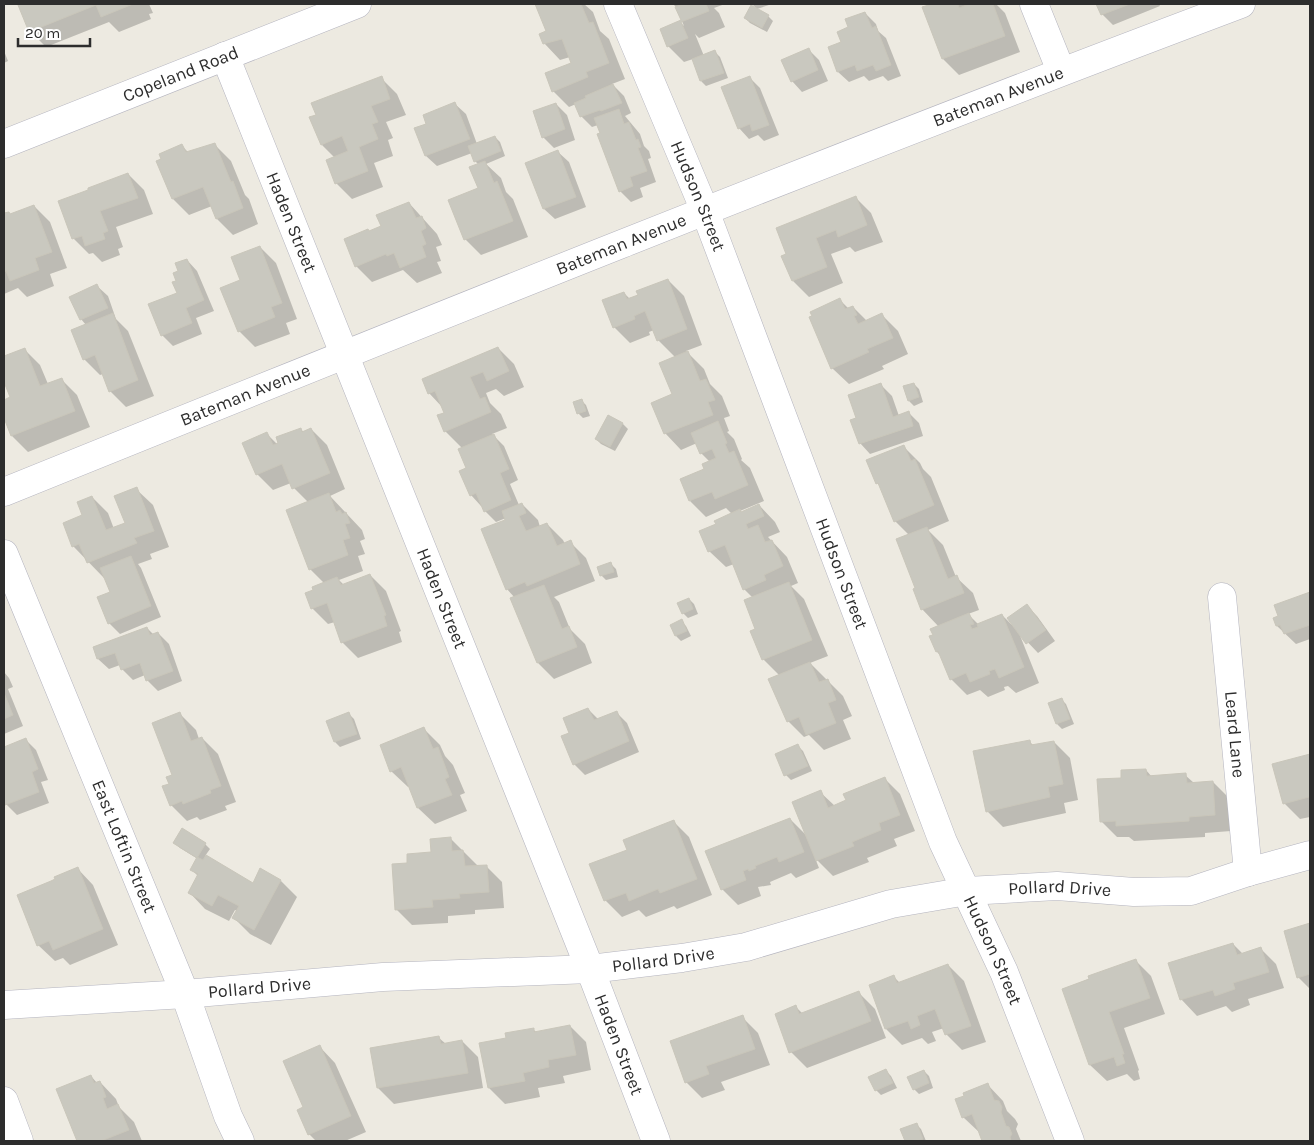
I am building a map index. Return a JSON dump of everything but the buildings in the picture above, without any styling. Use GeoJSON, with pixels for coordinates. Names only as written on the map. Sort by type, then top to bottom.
{"type":"FeatureCollection","features":[{"type":"Feature","properties":{"kind":"street","name":"Copeland Road"},"geometry":{"type":"LineString","coordinates":[[4,144],[357,4]]}},
{"type":"Feature","properties":{"kind":"street","name":"Hudson Street"},"geometry":{"type":"LineString","coordinates":[[618,4],[705,211],[943,842],[968,891],[1004,972],[1070,1141]]}},
{"type":"Feature","properties":{"kind":"street"},"geometry":{"type":"LineString","coordinates":[[1034,4],[1061,71]]}},
{"type":"Feature","properties":{"kind":"street","name":"Bateman Avenue"},"geometry":{"type":"LineString","coordinates":[[4,492],[344,354],[705,211],[1061,71],[1241,4]]}},
{"type":"Feature","properties":{"kind":"street","name":"Haden Street"},"geometry":{"type":"LineString","coordinates":[[226,56],[590,970],[656,1141]]}},
{"type":"Feature","properties":{"kind":"street","name":"East Loftin Street"},"geometry":{"type":"LineString","coordinates":[[4,554],[185,994],[228,1116],[240,1141]]}},
{"type":"Feature","properties":{"kind":"street","name":"Leard Lane"},"geometry":{"type":"LineString","coordinates":[[1222,597],[1248,872]]}},
{"type":"Feature","properties":{"kind":"street","name":"Pollard Drive"},"geometry":{"type":"LineString","coordinates":[[4,1005],[185,994],[383,977],[590,970],[682,958],[746,947],[891,904],[968,891],[1057,886],[1134,892],[1191,891],[1248,872],[1310,855]]}},
{"type":"Feature","properties":{"kind":"street"},"geometry":{"type":"LineString","coordinates":[[4,1101],[19,1141]]}}]}
